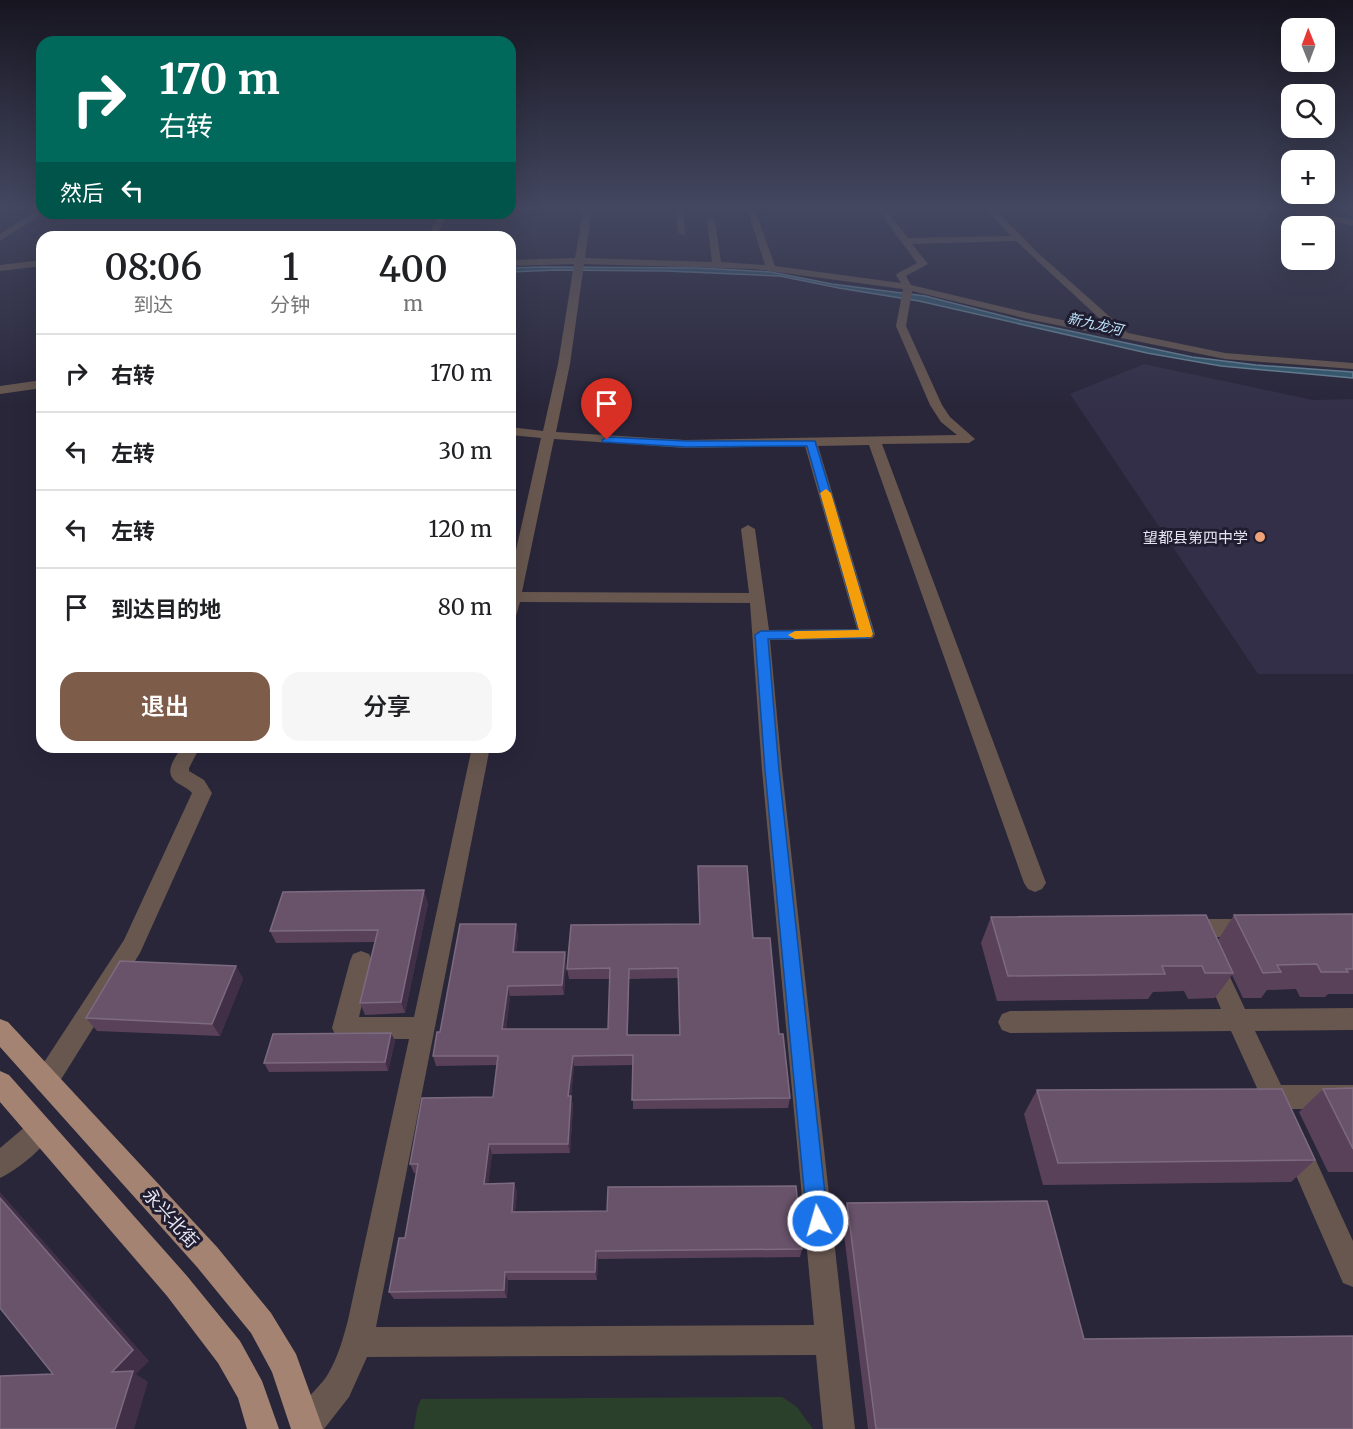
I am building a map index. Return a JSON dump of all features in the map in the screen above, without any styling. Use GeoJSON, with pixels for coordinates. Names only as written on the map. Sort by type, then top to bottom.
{"type":"FeatureCollection","features":[{"type":"Feature","properties":{"kind":"main road","name":"永兴北街"},"geometry":{"type":"LineString","coordinates":[[0,1030],[207,1257],[261,1323],[285,1365],[307,1428]]}},
{"type":"Feature","properties":{"kind":"main road"},"geometry":{"type":"LineString","coordinates":[[0,1083],[177,1286],[229,1352],[251,1392],[263,1429]]}},
{"type":"Feature","properties":{"kind":"street"},"geometry":{"type":"LineString","coordinates":[[516,581],[564,364],[577,273]]}},
{"type":"Feature","properties":{"kind":"street"},"geometry":{"type":"LineString","coordinates":[[803,273],[928,290],[1032,317],[1225,356],[1353,366]]}},
{"type":"Feature","properties":{"kind":"street"},"geometry":{"type":"LineString","coordinates":[[516,432],[686,444],[969,440],[945,419],[936,405],[901,326],[908,288],[902,275],[906,273]]}},
{"type":"Feature","properties":{"kind":"street"},"geometry":{"type":"LineString","coordinates":[[1055,273],[1125,336]]}},
{"type":"Feature","properties":{"kind":"street"},"geometry":{"type":"LineString","coordinates":[[0,390],[36,385]]}},
{"type":"Feature","properties":{"kind":"street"},"geometry":{"type":"LineString","coordinates":[[874,441],[1035,883]]}},
{"type":"Feature","properties":{"kind":"street"},"geometry":{"type":"LineString","coordinates":[[761,635],[867,634],[811,443]]}},
{"type":"Feature","properties":{"kind":"street"},"geometry":{"type":"LineString","coordinates":[[516,526],[529,526]]}},
{"type":"Feature","properties":{"kind":"street"},"geometry":{"type":"LineString","coordinates":[[748,529],[758,598],[772,770],[838,1429]]}},
{"type":"Feature","properties":{"kind":"street"},"geometry":{"type":"LineString","coordinates":[[516,602],[758,598]]}},
{"type":"Feature","properties":{"kind":"street"},"geometry":{"type":"LineString","coordinates":[[46,1081],[132,946],[202,793],[197,786],[180,774],[179,768],[188,753]]}},
{"type":"Feature","properties":{"kind":"street"},"geometry":{"type":"LineString","coordinates":[[307,1428],[338,1386],[356,1342],[480,753]]}},
{"type":"Feature","properties":{"kind":"street"},"geometry":{"type":"LineString","coordinates":[[1162,928],[1275,927]]}},
{"type":"Feature","properties":{"kind":"street"},"geometry":{"type":"LineString","coordinates":[[1197,928],[1353,1273]]}},
{"type":"Feature","properties":{"kind":"street"},"geometry":{"type":"LineString","coordinates":[[361,961],[344,1028],[423,1028]]}},
{"type":"Feature","properties":{"kind":"street"},"geometry":{"type":"LineString","coordinates":[[1010,1022],[1353,1019]]}},
{"type":"Feature","properties":{"kind":"street"},"geometry":{"type":"LineString","coordinates":[[1239,1098],[1353,1097]]}},
{"type":"Feature","properties":{"kind":"street"},"geometry":{"type":"LineString","coordinates":[[0,1165],[41,1130]]}},
{"type":"Feature","properties":{"kind":"street"},"geometry":{"type":"LineString","coordinates":[[356,1342],[830,1340]]}},
{"type":"Feature","properties":{"kind":"shaded area","name":"望都县第四中学"},"geometry":{"type":"Polygon","coordinates":[[[1144,364],[1313,400],[1353,399],[1353,674],[1258,674],[1070,394],[1144,364]]]}},
{"type":"Feature","properties":{"kind":"green space"},"geometry":{"type":"Polygon","coordinates":[[[782,1397],[797,1407],[813,1429],[414,1429],[421,1399],[782,1397]]]}},
{"type":"Feature","properties":{"kind":"water"},"geometry":{"type":"Polygon","coordinates":[[[704,273],[774,273],[832,284],[925,296],[1023,321],[1192,357],[1256,365],[1353,372],[1353,378],[1221,366],[1147,353],[919,301],[780,276],[704,273]]]}},
{"type":"Feature","properties":{"kind":"building"},"geometry":{"type":"Polygon","coordinates":[[[698,866],[747,866],[753,938],[770,938],[779,1034],[783,1034],[790,1098],[632,1100],[633,1055],[573,1056],[568,1096],[571,1096],[568,1144],[489,1144],[484,1184],[514,1183],[512,1212],[607,1211],[608,1187],[796,1186],[802,1249],[596,1251],[595,1272],[505,1272],[504,1290],[389,1292],[399,1238],[405,1238],[418,1164],[410,1164],[422,1098],[493,1097],[498,1056],[433,1056],[437,1032],[440,1032],[460,924],[516,924],[513,952],[565,952],[562,985],[508,986],[502,1029],[608,1029],[610,968],[567,969],[571,925],[700,924],[698,866]],[[678,968],[629,969],[627,1035],[680,1035],[678,968]]]}},
{"type":"Feature","properties":{"kind":"building"},"geometry":{"type":"Polygon","coordinates":[[[424,890],[401,1002],[360,1003],[378,930],[270,931],[283,892],[424,890]]]}},
{"type":"Feature","properties":{"kind":"building"},"geometry":{"type":"Polygon","coordinates":[[[1353,914],[1353,969],[1346,969],[1348,972],[1321,972],[1317,964],[1277,965],[1281,972],[1263,973],[1234,915],[1353,914]]]}},
{"type":"Feature","properties":{"kind":"building"},"geometry":{"type":"Polygon","coordinates":[[[1206,915],[1233,973],[1205,973],[1202,966],[1162,966],[1165,974],[1008,976],[991,917],[1206,915]]]}},
{"type":"Feature","properties":{"kind":"building"},"geometry":{"type":"Polygon","coordinates":[[[120,961],[236,966],[212,1024],[86,1018],[120,961]]]}},
{"type":"Feature","properties":{"kind":"building"},"geometry":{"type":"Polygon","coordinates":[[[391,1033],[385,1062],[264,1063],[273,1034],[391,1033]]]}},
{"type":"Feature","properties":{"kind":"building"},"geometry":{"type":"Polygon","coordinates":[[[1353,1088],[1353,1149],[1323,1089],[1353,1088]]]}},
{"type":"Feature","properties":{"kind":"building"},"geometry":{"type":"Polygon","coordinates":[[[1282,1089],[1315,1160],[1058,1163],[1037,1090],[1282,1089]]]}},
{"type":"Feature","properties":{"kind":"building"},"geometry":{"type":"Polygon","coordinates":[[[0,1198],[133,1350],[112,1372],[133,1371],[115,1429],[0,1429],[0,1376],[53,1374],[0,1308],[0,1198]]]}},
{"type":"Feature","properties":{"kind":"building"},"geometry":{"type":"Polygon","coordinates":[[[1047,1201],[1084,1339],[1353,1336],[1353,1429],[876,1429],[847,1203],[1047,1201]]]}},
{"type":"Feature","properties":{"kind":"slow traffic"},"geometry":{"type":"LineString","coordinates":[[795,635],[867,634],[826,493]]}},
{"type":"Feature","properties":{"kind":"place","name":"望都县第四中学"},"geometry":{"type":"Point","coordinates":[1260,537]}},
{"type":"Feature","properties":{"kind":"route"},"geometry":{"type":"LineString","coordinates":[[607,440],[686,444],[811,443],[867,634],[761,635],[772,770],[818,1221]]}},
{"type":"Feature","properties":{"kind":"water label","name":"新九龙河"},"geometry":{"type":"Point","coordinates":[1095,324]}}]}
